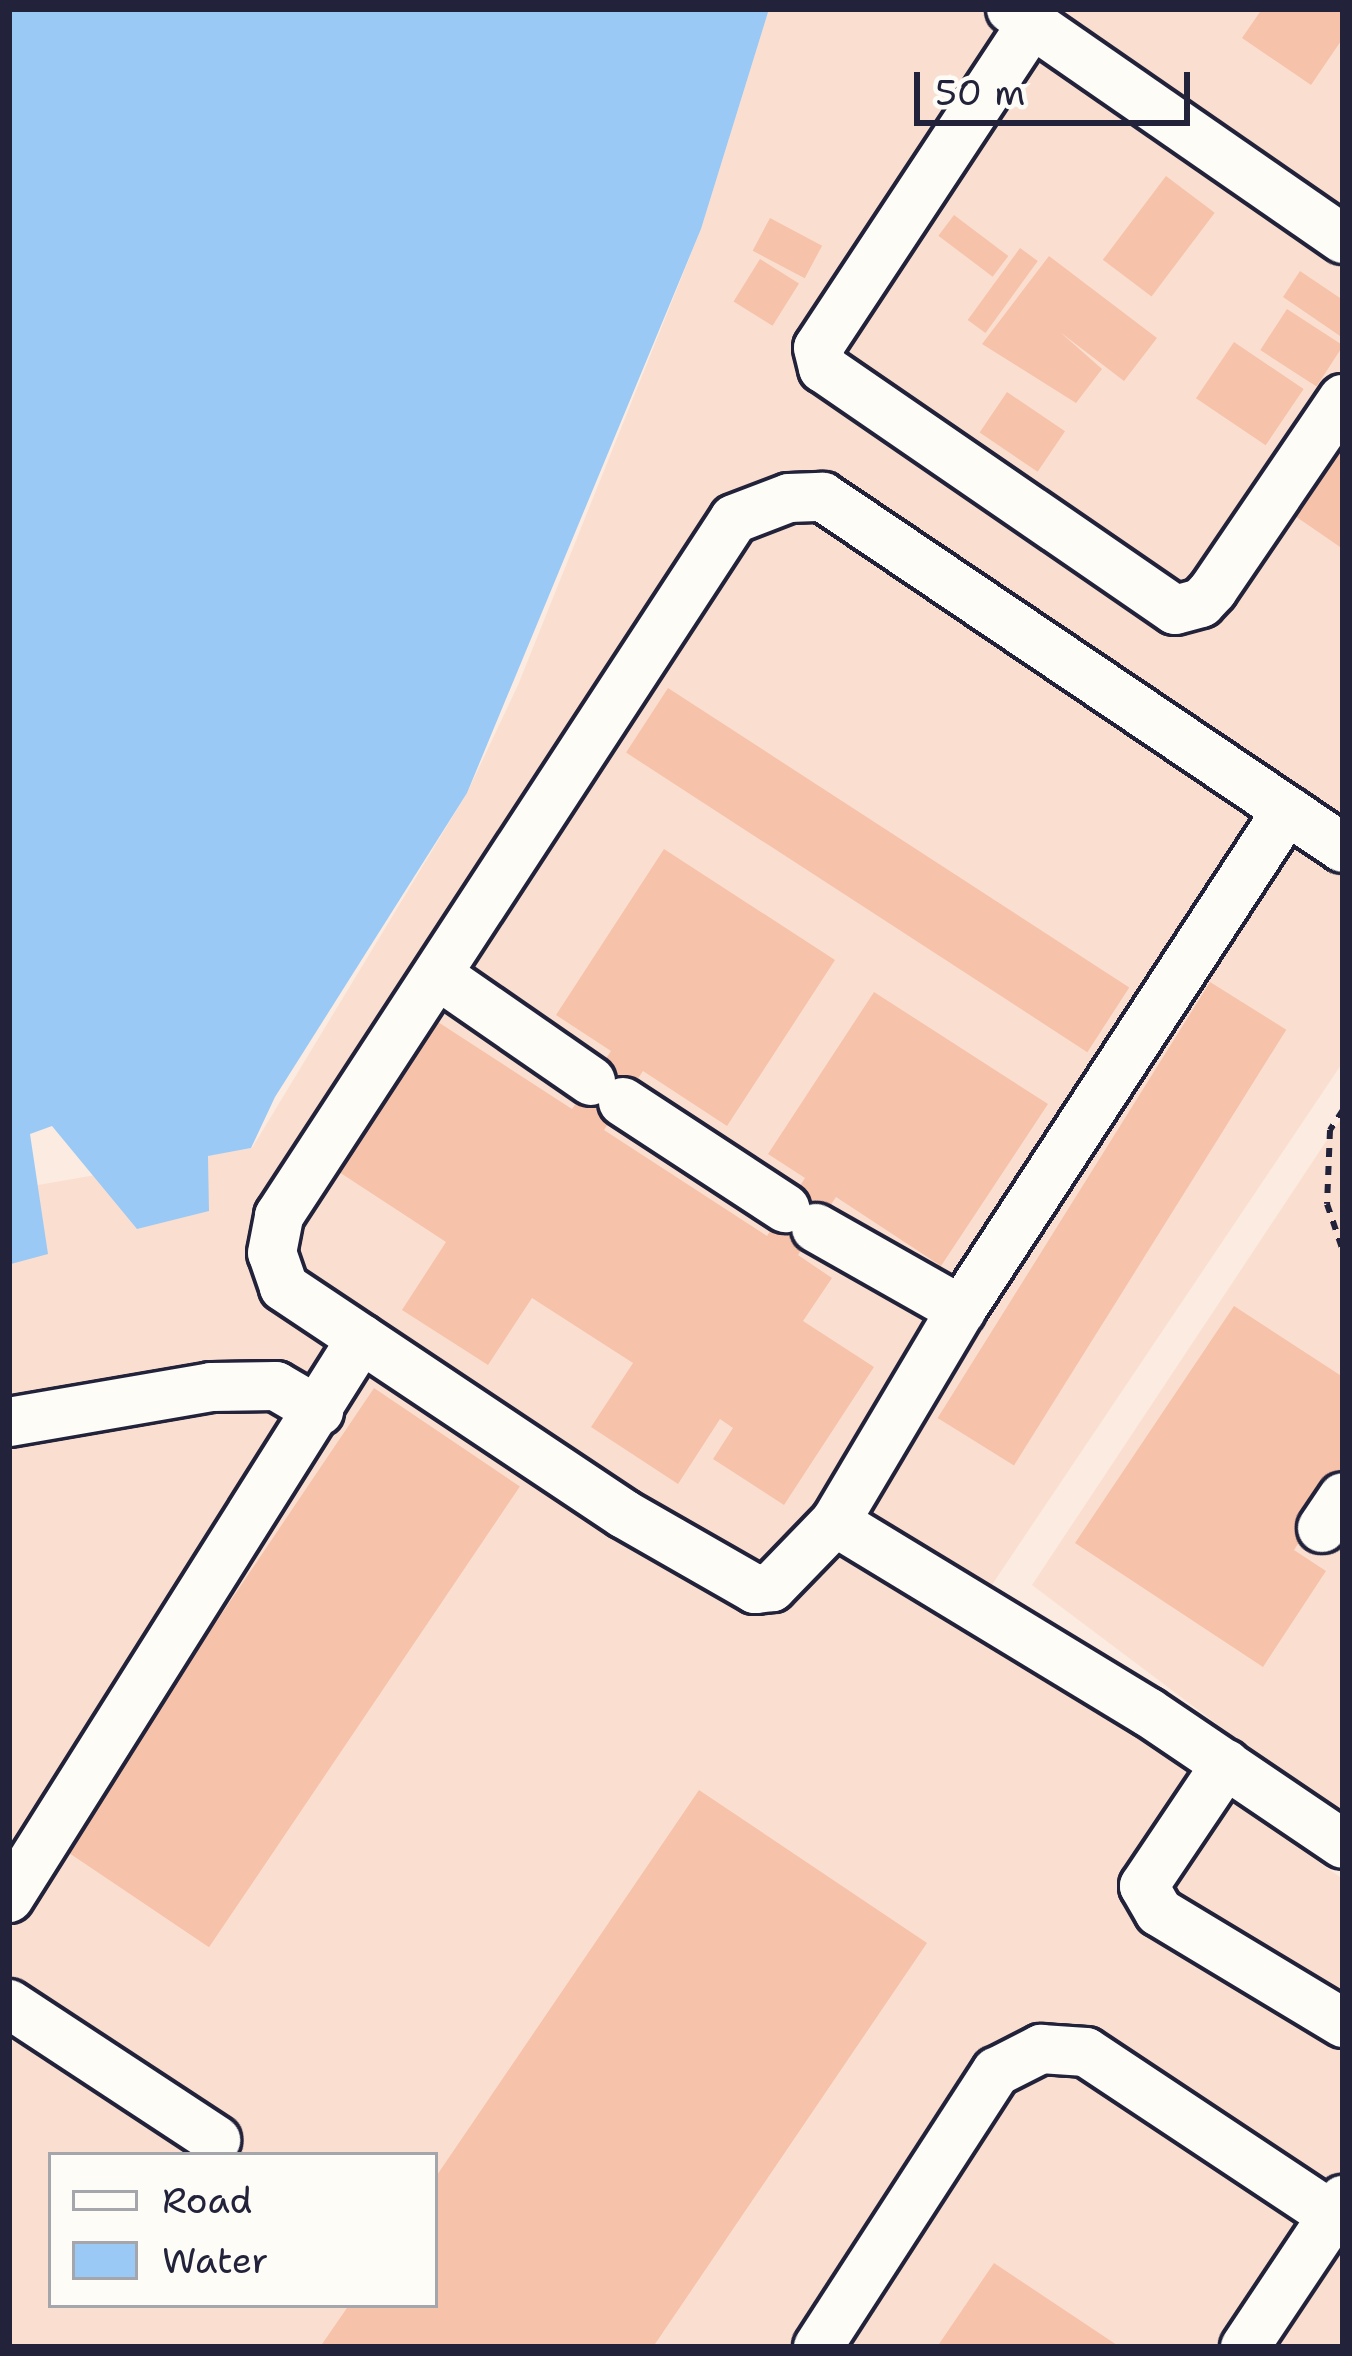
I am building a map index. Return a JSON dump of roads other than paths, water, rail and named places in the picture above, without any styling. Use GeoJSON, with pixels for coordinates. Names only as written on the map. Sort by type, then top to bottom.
{"type":"FeatureCollection","features":[{"type":"Feature","properties":{"kind":"lane"},"geometry":{"type":"LineString","coordinates":[[1343,239],[1020,18],[818,348],[823,368],[1175,610],[1201,603],[1214,590],[1343,399]]}},
{"type":"Feature","properties":{"kind":"lane"},"geometry":{"type":"LineString","coordinates":[[1287,810],[961,1310],[835,1522],[787,1577],[755,1589],[624,1514],[284,1287],[272,1253],[279,1216],[734,519],[789,498],[823,497],[1287,810],[1343,848]]}},
{"type":"Feature","properties":{"kind":"lane"},"geometry":{"type":"LineString","coordinates":[[438,975],[801,1218],[961,1310]]}},
{"type":"Feature","properties":{"kind":"lane"},"geometry":{"type":"LineString","coordinates":[[9,1898],[361,1339]]}},
{"type":"Feature","properties":{"kind":"lane"},"geometry":{"type":"LineString","coordinates":[[9,1422],[211,1387],[276,1386],[319,1411]]}},
{"type":"Feature","properties":{"kind":"lane"},"geometry":{"type":"LineString","coordinates":[[835,1522],[1226,1765],[1343,1844]]}},
{"type":"Feature","properties":{"kind":"lane"},"geometry":{"type":"LineString","coordinates":[[1226,1765],[1144,1886],[1159,1912],[1343,2023]]}},
{"type":"Feature","properties":{"kind":"lane"},"geometry":{"type":"LineString","coordinates":[[9,2004],[216,2140]]}},
{"type":"Feature","properties":{"kind":"lane"},"geometry":{"type":"LineString","coordinates":[[818,2347],[996,2072],[1041,2049],[1086,2052],[1338,2208],[1246,2347]]}},
{"type":"Feature","properties":{"kind":"water"},"geometry":{"type":"Polygon","coordinates":[[[9,9],[769,9],[701,229],[467,793],[275,1097],[251,1148],[208,1156],[209,1211],[137,1229],[52,1126],[30,1134],[48,1254],[11,1264],[9,9]]]}}]}
